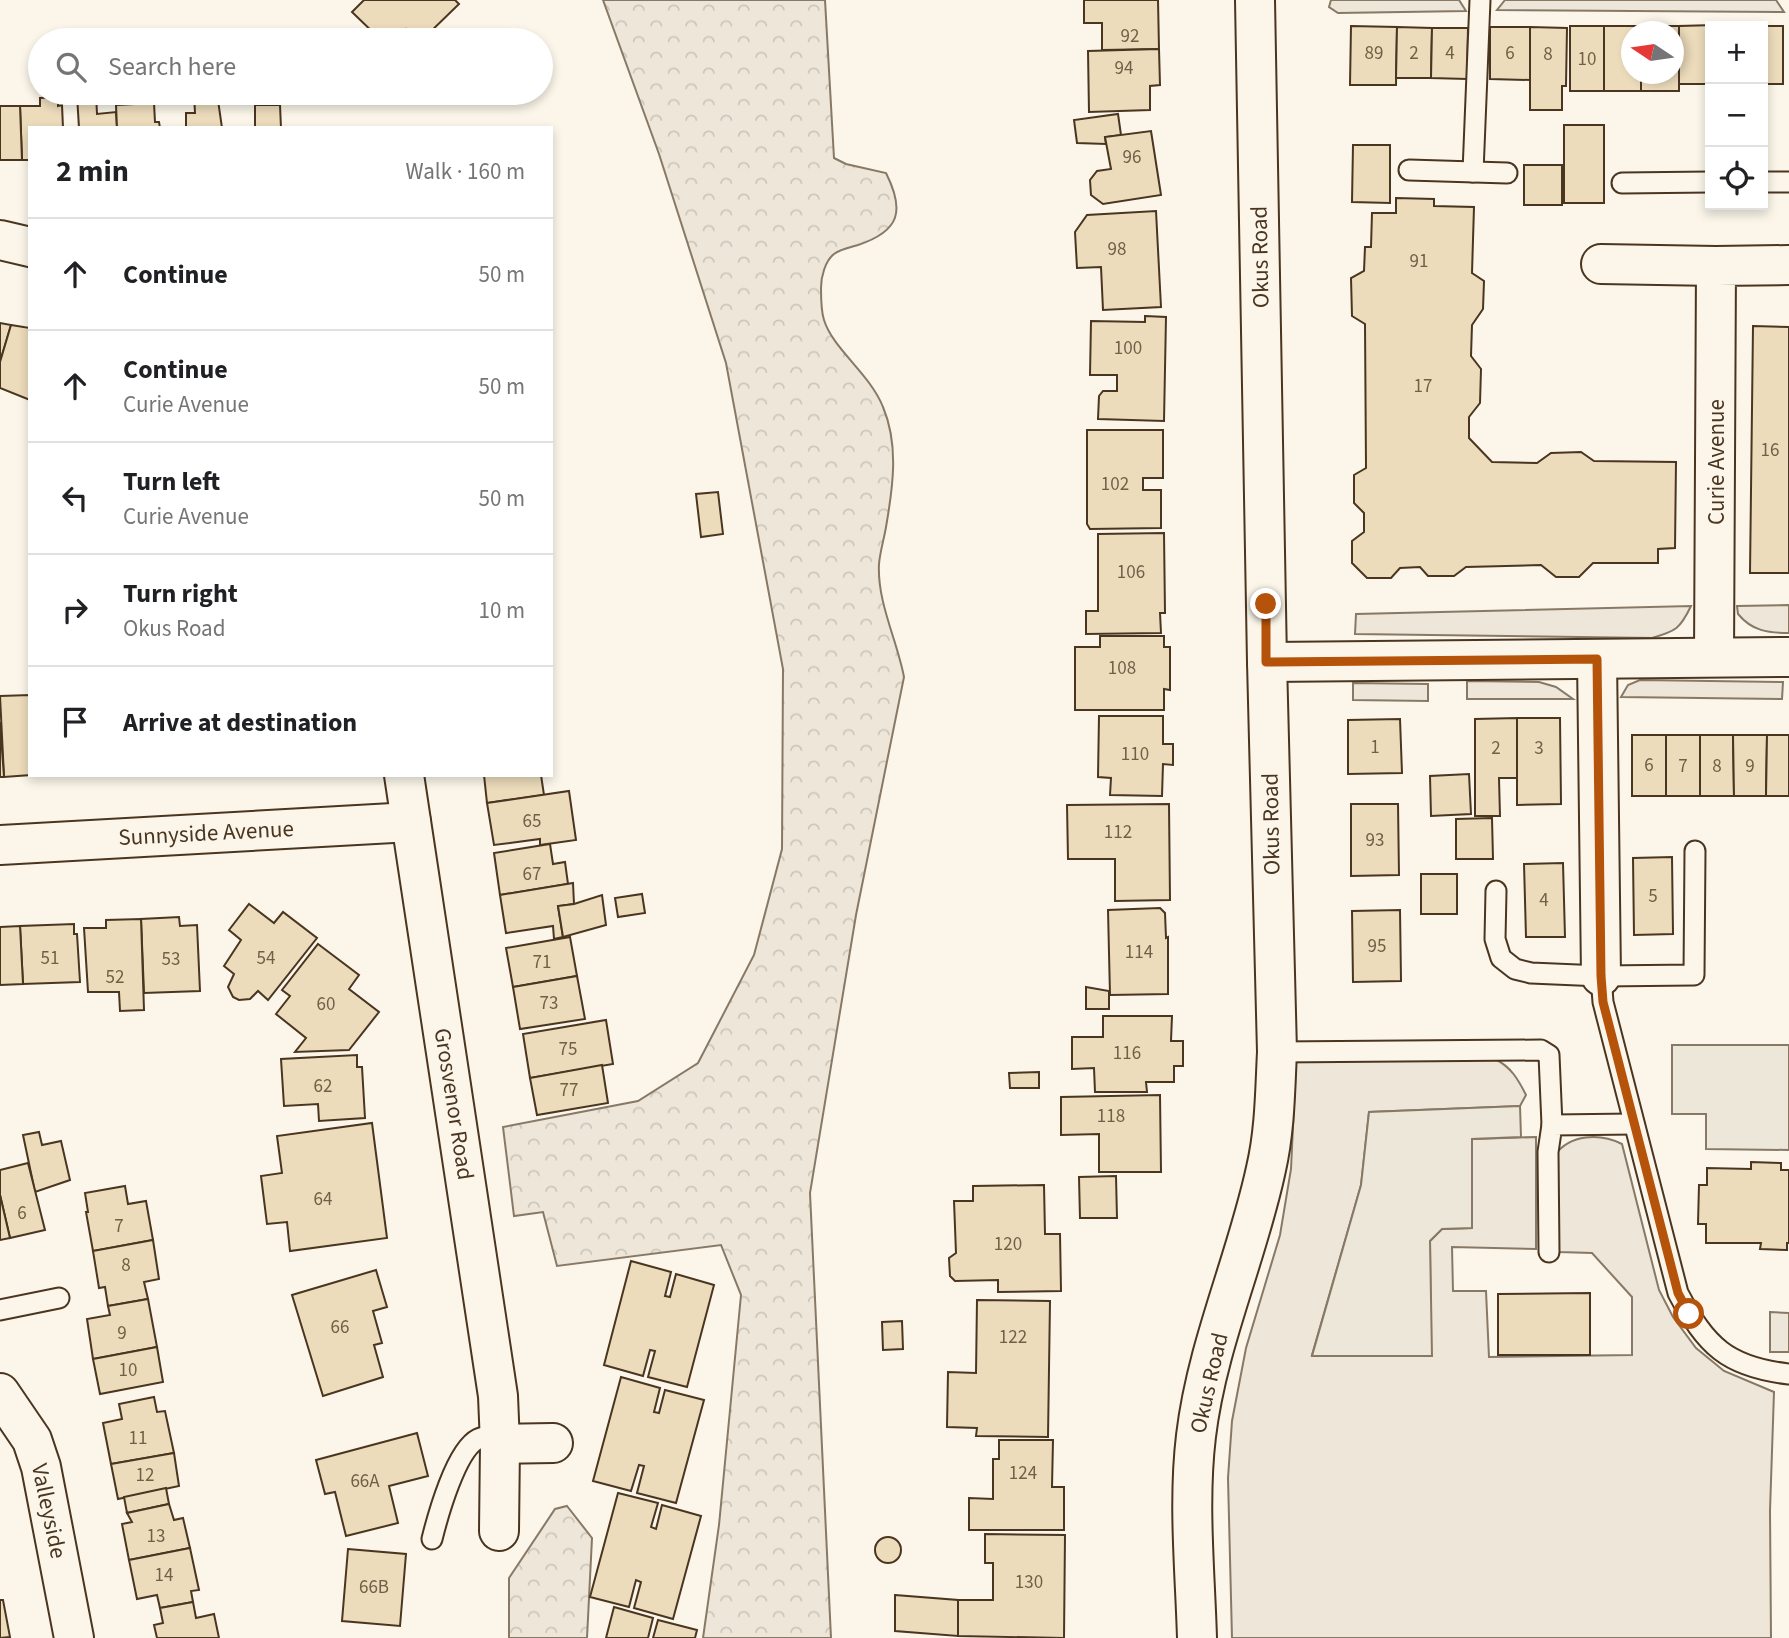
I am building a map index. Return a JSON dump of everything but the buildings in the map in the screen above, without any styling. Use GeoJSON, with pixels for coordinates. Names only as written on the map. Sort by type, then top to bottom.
{"type":"FeatureCollection","features":[{"type":"Feature","properties":{"kind":"street","name":"Okus Road"},"geometry":{"type":"LineString","coordinates":[[1198,1638],[1192,1486],[1196,1436],[1204,1389],[1266,1168],[1275,1111],[1277,1052],[1266,662],[1255,0]]}},
{"type":"Feature","properties":{"kind":"street"},"geometry":{"type":"LineString","coordinates":[[0,240],[28,247]]}},
{"type":"Feature","properties":{"kind":"street"},"geometry":{"type":"LineString","coordinates":[[1601,264],[1789,265]]}},
{"type":"Feature","properties":{"kind":"street","name":"Curie Avenue"},"geometry":{"type":"LineString","coordinates":[[1714,657],[1716,266]]}},
{"type":"Feature","properties":{"kind":"street"},"geometry":{"type":"LineString","coordinates":[[1266,662],[1789,657]]}},
{"type":"Feature","properties":{"kind":"street"},"geometry":{"type":"LineString","coordinates":[[1597,659],[1601,976]]}},
{"type":"Feature","properties":{"kind":"street","name":"Grosvenor Road"},"geometry":{"type":"LineString","coordinates":[[404,777],[498,1396],[499,1531]]}},
{"type":"Feature","properties":{"kind":"street","name":"Sunnyside Avenue"},"geometry":{"type":"LineString","coordinates":[[0,845],[411,822]]}},
{"type":"Feature","properties":{"kind":"street","name":"Valleyside"},"geometry":{"type":"LineString","coordinates":[[0,1393],[32,1440],[41,1467],[74,1638]]}},
{"type":"Feature","properties":{"kind":"street"},"geometry":{"type":"LineString","coordinates":[[500,1439],[553,1443]]}},
{"type":"Feature","properties":{"kind":"lane"},"geometry":{"type":"LineString","coordinates":[[1473,172],[1480,0]]}},
{"type":"Feature","properties":{"kind":"lane"},"geometry":{"type":"LineString","coordinates":[[1409,170],[1507,173]]}},
{"type":"Feature","properties":{"kind":"lane"},"geometry":{"type":"LineString","coordinates":[[1622,183],[1705,182]]}},
{"type":"Feature","properties":{"kind":"lane"},"geometry":{"type":"LineString","coordinates":[[1768,182],[1789,182]]}},
{"type":"Feature","properties":{"kind":"lane"},"geometry":{"type":"LineString","coordinates":[[1496,891],[1495,939],[1501,958],[1515,969],[1531,973],[1601,976],[1695,975],[1695,851]]}},
{"type":"Feature","properties":{"kind":"lane"},"geometry":{"type":"LineString","coordinates":[[1601,976],[1603,1002],[1678,1293],[1700,1333],[1713,1346],[1743,1364],[1789,1374]]}},
{"type":"Feature","properties":{"kind":"lane"},"geometry":{"type":"LineString","coordinates":[[1277,1052],[1541,1050],[1549,1055],[1552,1125],[1548,1152],[1549,1252]]}},
{"type":"Feature","properties":{"kind":"lane"},"geometry":{"type":"LineString","coordinates":[[1552,1125],[1634,1124]]}},
{"type":"Feature","properties":{"kind":"lane"},"geometry":{"type":"LineString","coordinates":[[0,1310],[59,1298]]}},
{"type":"Feature","properties":{"kind":"lane"},"geometry":{"type":"LineString","coordinates":[[432,1539],[456,1468],[472,1444],[479,1438],[500,1439]]}},
{"type":"Feature","properties":{"kind":"green space"},"geometry":{"type":"Polygon","coordinates":[[[603,0],[825,0],[834,158],[846,164],[886,173],[896,198],[897,209],[890,226],[872,239],[834,254],[826,265],[821,284],[822,312],[829,331],[870,384],[888,421],[893,466],[879,578],[884,607],[904,677],[856,915],[810,1193],[831,1638],[703,1638],[719,1525],[741,1295],[721,1245],[557,1266],[543,1212],[514,1216],[503,1127],[638,1101],[698,1063],[754,955],[782,849],[783,669],[726,363],[659,154],[603,0]]]}},
{"type":"Feature","properties":{"kind":"green space"},"geometry":{"type":"Polygon","coordinates":[[[1331,0],[1459,0],[1466,11],[1338,13],[1329,7],[1331,0]]]}},
{"type":"Feature","properties":{"kind":"green space"},"geometry":{"type":"Polygon","coordinates":[[[1505,0],[1776,0],[1784,12],[1497,10],[1505,0]]]}},
{"type":"Feature","properties":{"kind":"green space"},"geometry":{"type":"Polygon","coordinates":[[[1789,605],[1789,633],[1767,631],[1749,624],[1738,614],[1737,606],[1789,605]]]}},
{"type":"Feature","properties":{"kind":"green space"},"geometry":{"type":"Polygon","coordinates":[[[1691,606],[1684,620],[1676,628],[1652,638],[1355,634],[1356,614],[1691,606]]]}},
{"type":"Feature","properties":{"kind":"green space"},"geometry":{"type":"Polygon","coordinates":[[[1640,680],[1783,682],[1782,699],[1621,697],[1628,685],[1640,680]]]}},
{"type":"Feature","properties":{"kind":"green space"},"geometry":{"type":"Polygon","coordinates":[[[1467,681],[1539,682],[1556,687],[1573,699],[1467,699],[1467,681]]]}},
{"type":"Feature","properties":{"kind":"green space"},"geometry":{"type":"Polygon","coordinates":[[[1353,683],[1428,684],[1428,701],[1353,700],[1353,683]]]}},
{"type":"Feature","properties":{"kind":"green space"},"geometry":{"type":"Polygon","coordinates":[[[1495,1059],[1510,1070],[1523,1089],[1526,1095],[1520,1106],[1369,1112],[1361,1185],[1312,1355],[1431,1356],[1430,1241],[1442,1229],[1472,1228],[1472,1139],[1536,1137],[1536,1249],[1452,1247],[1453,1291],[1486,1291],[1489,1357],[1632,1355],[1632,1297],[1592,1253],[1559,1252],[1555,1155],[1569,1143],[1586,1137],[1604,1138],[1622,1144],[1659,1290],[1673,1317],[1696,1348],[1724,1371],[1774,1392],[1770,1511],[1771,1638],[1232,1638],[1228,1478],[1232,1421],[1246,1348],[1280,1235],[1291,1169],[1296,1062],[1495,1059]]]}},
{"type":"Feature","properties":{"kind":"green space"},"geometry":{"type":"Polygon","coordinates":[[[567,1506],[592,1538],[587,1638],[509,1638],[509,1578],[555,1509],[567,1506]]]}},
{"type":"Feature","properties":{"kind":"shaded area"},"geometry":{"type":"Polygon","coordinates":[[[1672,1045],[1789,1045],[1789,1150],[1706,1149],[1706,1114],[1672,1114],[1672,1045]]]}},
{"type":"Feature","properties":{"kind":"shaded area"},"geometry":{"type":"Polygon","coordinates":[[[1520,1106],[1521,1137],[1472,1139],[1472,1228],[1442,1229],[1430,1241],[1432,1356],[1312,1356],[1361,1185],[1369,1112],[1520,1106]]]}},
{"type":"Feature","properties":{"kind":"shaded area"},"geometry":{"type":"Polygon","coordinates":[[[1770,1312],[1789,1313],[1789,1352],[1770,1352],[1770,1312]]]}},
{"type":"Feature","properties":{"kind":"route"},"geometry":{"type":"LineString","coordinates":[[1266,604],[1266,662],[1597,659],[1603,1002],[1678,1293],[1689,1314]]}}]}
